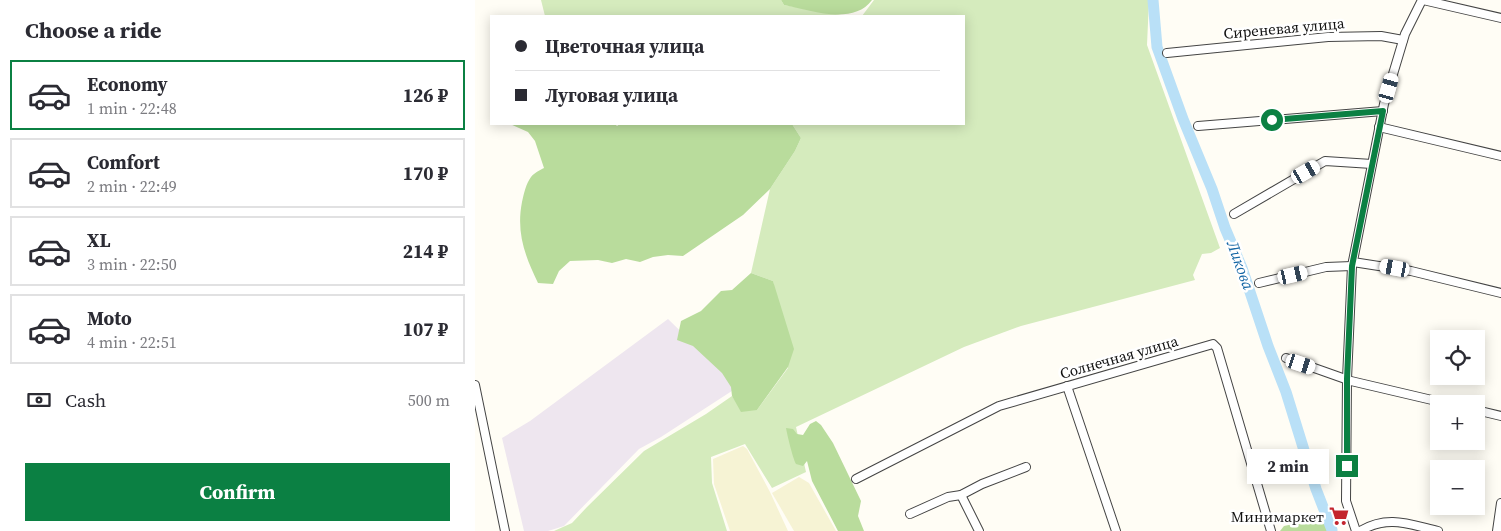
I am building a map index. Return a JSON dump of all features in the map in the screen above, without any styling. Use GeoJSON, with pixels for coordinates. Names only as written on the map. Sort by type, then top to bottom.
{"type":"FeatureCollection","features":[{"type":"Feature","properties":{"kind":"street"},"geometry":{"type":"LineString","coordinates":[[1356,531],[1346,500],[1347,379],[1352,264],[1379,127],[1403,40],[1422,0],[1501,18]]}},
{"type":"Feature","properties":{"kind":"street","name":"Сиреневая улица"},"geometry":{"type":"LineString","coordinates":[[1167,53],[1328,37],[1381,36],[1403,40]]}},
{"type":"Feature","properties":{"kind":"street"},"geometry":{"type":"LineString","coordinates":[[1198,126],[1383,111]]}},
{"type":"Feature","properties":{"kind":"street"},"geometry":{"type":"LineString","coordinates":[[1379,127],[1501,156]]}},
{"type":"Feature","properties":{"kind":"street"},"geometry":{"type":"LineString","coordinates":[[1234,214],[1325,161],[1372,164]]}},
{"type":"Feature","properties":{"kind":"street"},"geometry":{"type":"LineString","coordinates":[[1259,283],[1326,267],[1352,264],[1411,271],[1501,293]]}},
{"type":"Feature","properties":{"kind":"street","name":"Солнечная улица"},"geometry":{"type":"LineString","coordinates":[[856,479],[999,406],[1213,344],[1217,348],[1271,531]]}},
{"type":"Feature","properties":{"kind":"street"},"geometry":{"type":"LineString","coordinates":[[1286,358],[1351,381],[1430,400]]}},
{"type":"Feature","properties":{"kind":"street"},"geometry":{"type":"LineString","coordinates":[[475,385],[505,531]]}},
{"type":"Feature","properties":{"kind":"street"},"geometry":{"type":"LineString","coordinates":[[1067,386],[1116,531]]}},
{"type":"Feature","properties":{"kind":"street"},"geometry":{"type":"LineString","coordinates":[[1485,412],[1501,416]]}},
{"type":"Feature","properties":{"kind":"street"},"geometry":{"type":"LineString","coordinates":[[910,514],[948,497],[961,495],[982,484],[1026,467]]}},
{"type":"Feature","properties":{"kind":"street"},"geometry":{"type":"LineString","coordinates":[[961,495],[979,531]]}},
{"type":"Feature","properties":{"kind":"street"},"geometry":{"type":"LineString","coordinates":[[1497,531],[1501,504]]}},
{"type":"Feature","properties":{"kind":"street"},"geometry":{"type":"LineString","coordinates":[[1360,531],[1379,522],[1398,522],[1438,531]]}},
{"type":"Feature","properties":{"kind":"shaded area"},"geometry":{"type":"Polygon","coordinates":[[[668,319],[738,387],[661,437],[639,449],[564,526],[548,531],[524,531],[502,438],[530,421],[668,319]]]}},
{"type":"Feature","properties":{"kind":"shaded area"},"geometry":{"type":"Polygon","coordinates":[[[743,446],[747,449],[770,492],[788,531],[730,531],[714,484],[713,459],[743,446]]]}},
{"type":"Feature","properties":{"kind":"shaded area"},"geometry":{"type":"Polygon","coordinates":[[[799,477],[809,483],[836,531],[794,531],[772,493],[799,477]]]}},
{"type":"Feature","properties":{"kind":"green space"},"geometry":{"type":"Polygon","coordinates":[[[541,0],[781,0],[784,5],[841,15],[545,15],[541,0]]]}},
{"type":"Feature","properties":{"kind":"green space"},"geometry":{"type":"Polygon","coordinates":[[[781,0],[872,0],[864,8],[854,12],[831,14],[784,5],[781,0]]]}},
{"type":"Feature","properties":{"kind":"green space"},"geometry":{"type":"Polygon","coordinates":[[[874,0],[1149,0],[1147,45],[1220,248],[1211,253],[1202,254],[1193,275],[1195,280],[1021,326],[964,347],[796,427],[806,472],[772,488],[745,444],[711,457],[712,483],[727,531],[554,531],[572,523],[644,451],[732,396],[738,404],[757,410],[788,368],[773,281],[751,273],[770,189],[795,151],[801,138],[793,125],[965,125],[965,15],[863,15],[874,0]]]}},
{"type":"Feature","properties":{"kind":"green space"},"geometry":{"type":"Polygon","coordinates":[[[512,125],[793,125],[801,138],[795,151],[770,189],[743,215],[683,256],[653,257],[640,262],[626,259],[612,263],[598,260],[570,261],[559,271],[553,284],[538,283],[529,263],[521,234],[520,213],[524,192],[531,177],[544,168],[535,141],[528,132],[512,125]]]}},
{"type":"Feature","properties":{"kind":"green space"},"geometry":{"type":"Polygon","coordinates":[[[751,273],[773,281],[794,349],[788,367],[757,410],[741,412],[732,396],[731,387],[722,373],[693,346],[677,340],[681,321],[701,311],[721,291],[732,290],[751,273]]]}},
{"type":"Feature","properties":{"kind":"green space"},"geometry":{"type":"Polygon","coordinates":[[[816,421],[821,425],[833,443],[861,501],[858,516],[864,531],[838,531],[812,481],[807,461],[803,466],[796,464],[786,428],[793,429],[797,434],[803,435],[810,424],[816,421]]]}},
{"type":"Feature","properties":{"kind":"green space"},"geometry":{"type":"Polygon","coordinates":[[[1317,519],[1323,520],[1328,525],[1328,531],[1280,531],[1284,526],[1317,519]]]}},
{"type":"Feature","properties":{"kind":"waterway","name":"Ликова"},"geometry":{"type":"LineString","coordinates":[[1153,0],[1157,47],[1183,119],[1242,268],[1268,346],[1286,392],[1316,489],[1332,530]]}},
{"type":"Feature","properties":{"kind":"place","name":"Минимаркет"},"geometry":{"type":"Point","coordinates":[1339,516]}},
{"type":"Feature","properties":{"kind":"route"},"geometry":{"type":"LineString","coordinates":[[1272,120],[1383,111],[1352,266],[1347,379],[1347,466]]}}]}
